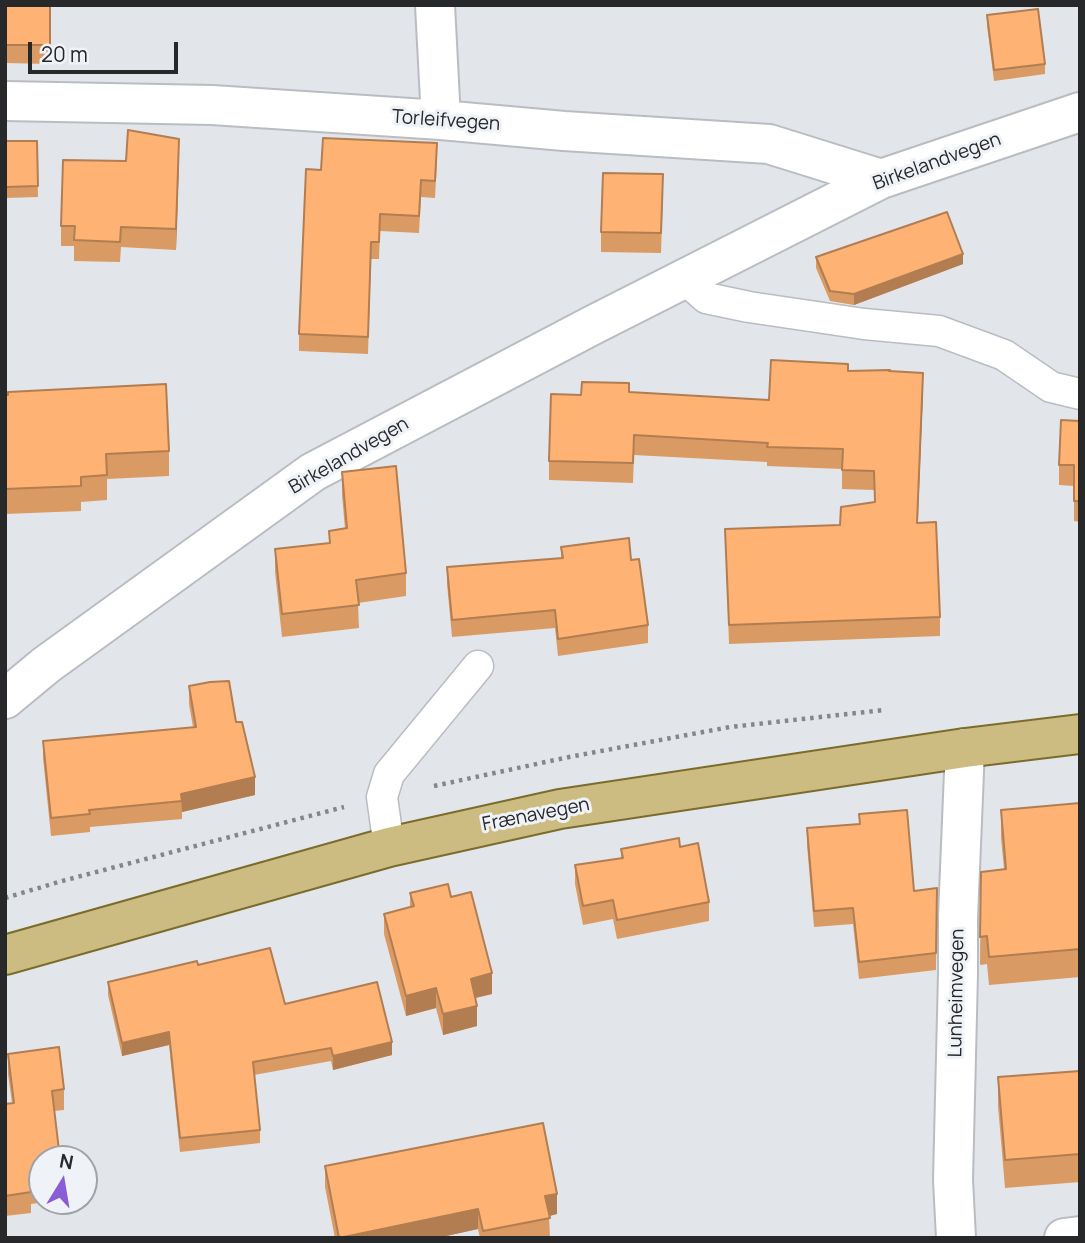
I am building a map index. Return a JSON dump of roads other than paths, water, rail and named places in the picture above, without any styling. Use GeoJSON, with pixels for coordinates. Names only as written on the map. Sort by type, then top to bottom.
{"type":"FeatureCollection","features":[{"type":"Feature","properties":{"kind":"main road","name":"Frænavegen"},"geometry":{"type":"LineString","coordinates":[[5,955],[389,847],[560,809],[964,748],[1080,734]]}},
{"type":"Feature","properties":{"kind":"street"},"geometry":{"type":"LineString","coordinates":[[435,5],[441,120]]}},
{"type":"Feature","properties":{"kind":"street","name":"Torleifvegen"},"geometry":{"type":"LineString","coordinates":[[5,101],[212,105],[769,144],[881,179]]}},
{"type":"Feature","properties":{"kind":"street","name":"Birkelandvegen"},"geometry":{"type":"LineString","coordinates":[[5,699],[46,665],[313,472],[881,179],[1080,113]]}},
{"type":"Feature","properties":{"kind":"street","name":"Lunheimvegen"},"geometry":{"type":"LineString","coordinates":[[956,1238],[953,1180],[964,748]]}},
{"type":"Feature","properties":{"kind":"street"},"geometry":{"type":"LineString","coordinates":[[1064,1238],[1080,1236]]}},
{"type":"Feature","properties":{"kind":"lane"},"geometry":{"type":"LineString","coordinates":[[685,279],[706,298],[749,307],[864,324],[939,331],[1004,355],[1051,387],[1080,394]]}},
{"type":"Feature","properties":{"kind":"lane"},"geometry":{"type":"LineString","coordinates":[[389,847],[382,797],[389,774],[478,666]]}}]}
